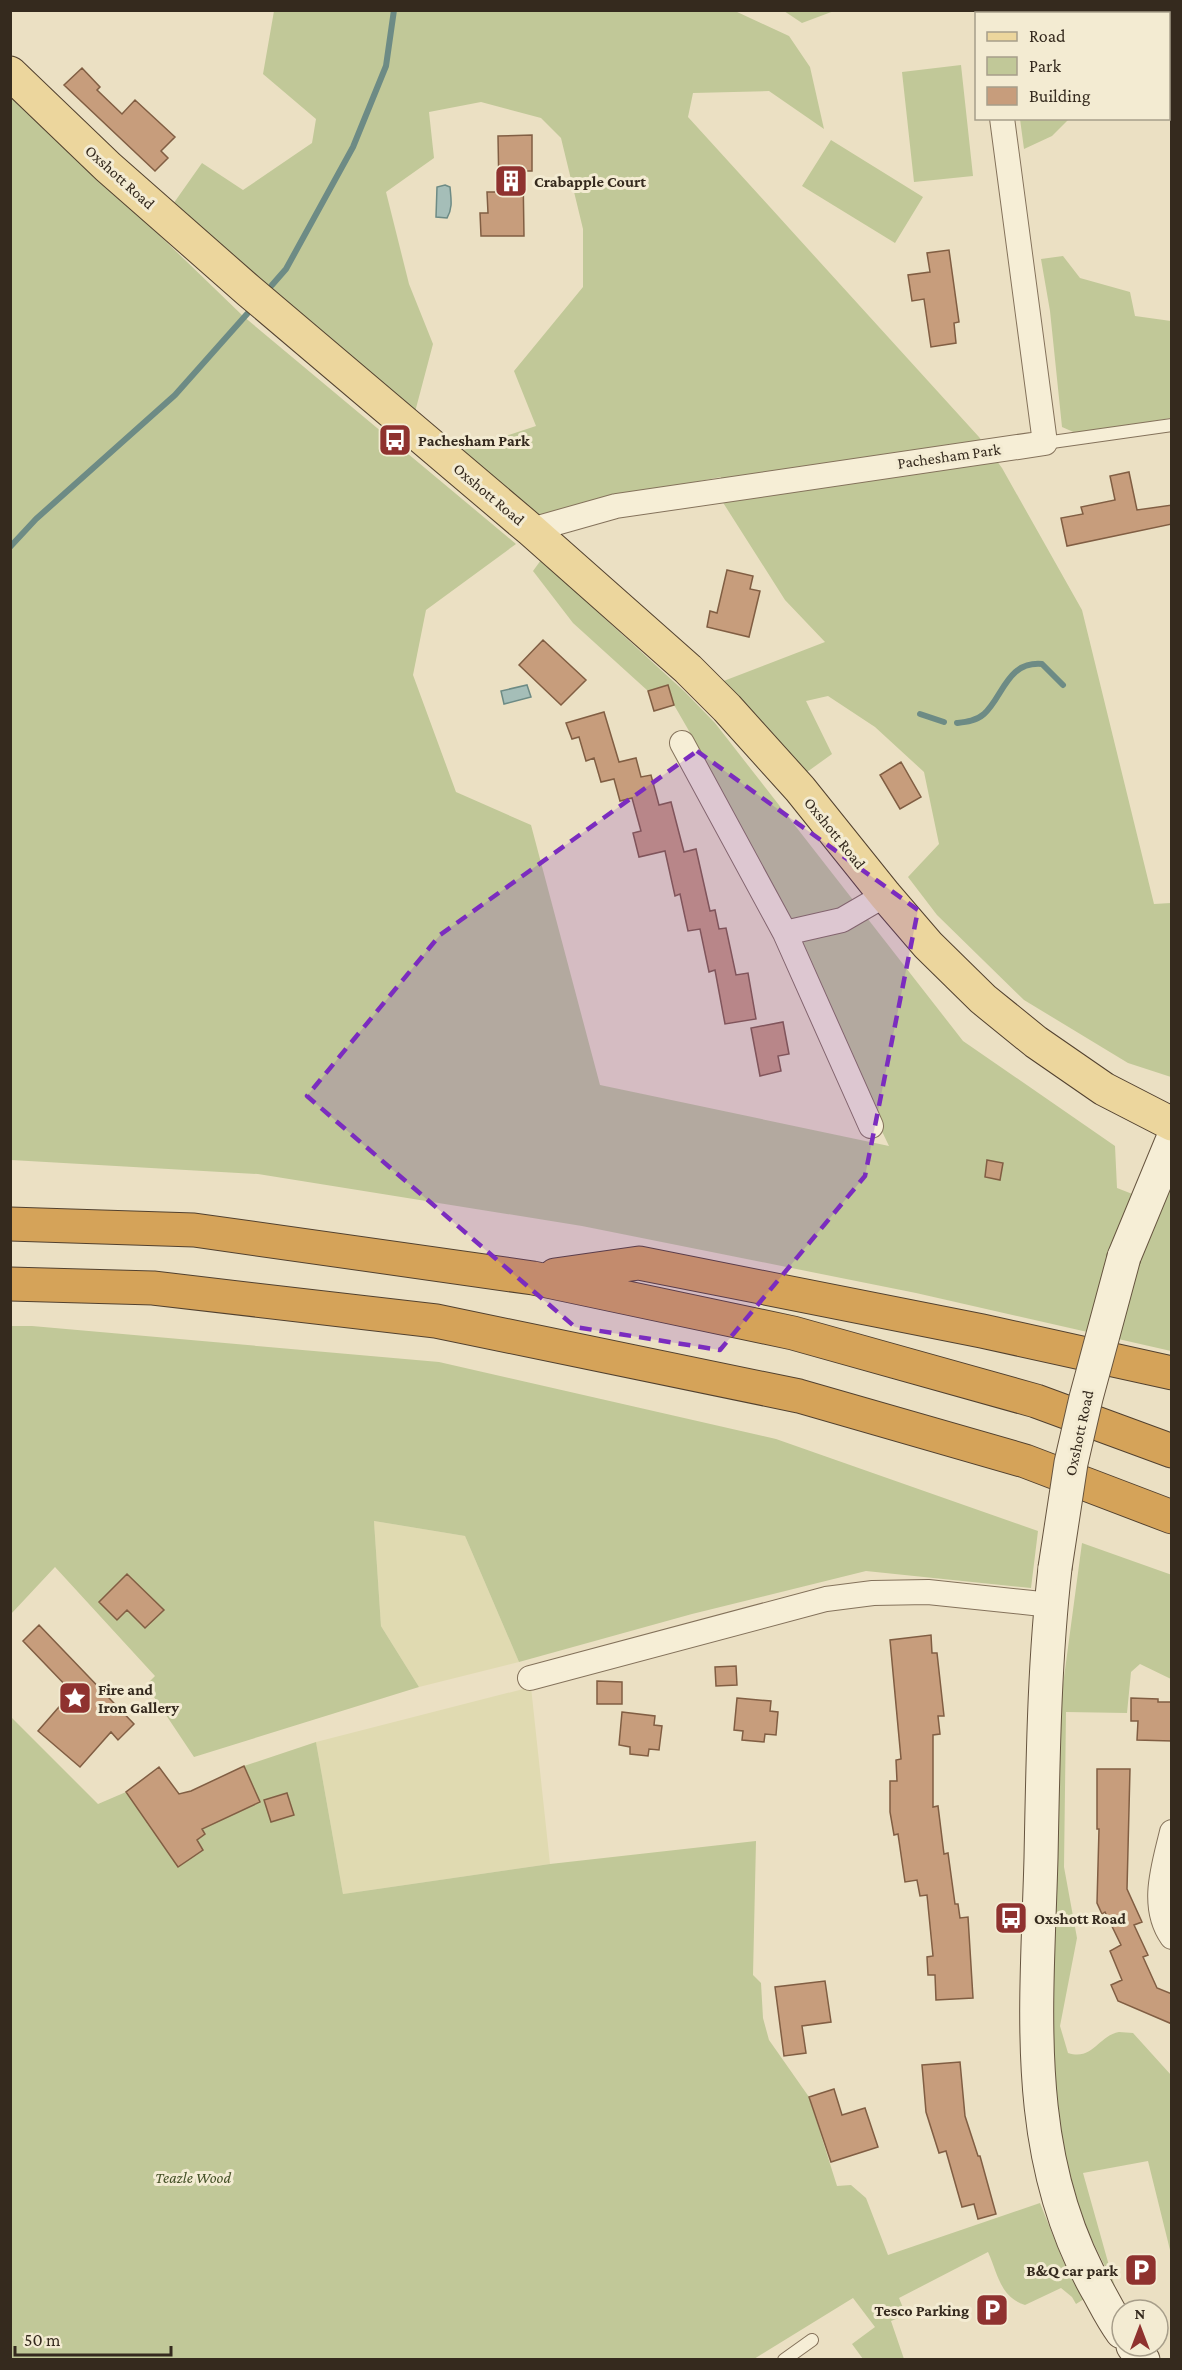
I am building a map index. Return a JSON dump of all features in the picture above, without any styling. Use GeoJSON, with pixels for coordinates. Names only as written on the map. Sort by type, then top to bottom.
{"type":"FeatureCollection","features":[{"type":"Feature","properties":{"kind":"highway"},"geometry":{"type":"LineString","coordinates":[[10,1224],[194,1230],[533,1278],[793,1333],[1036,1401],[1172,1451]]}},
{"type":"Feature","properties":{"kind":"highway"},"geometry":{"type":"LineString","coordinates":[[533,1278],[639,1263],[982,1331],[1172,1373]]}},
{"type":"Feature","properties":{"kind":"highway"},"geometry":{"type":"LineString","coordinates":[[10,1284],[153,1288],[436,1321],[799,1396],[1025,1461],[1172,1517]]}},
{"type":"Feature","properties":{"kind":"main road","name":"Oxshott Road"},"geometry":{"type":"LineString","coordinates":[[10,73],[108,167],[680,661],[728,708],[800,789],[928,945],[975,992],[1036,1042],[1104,1089],[1172,1124]]}},
{"type":"Feature","properties":{"kind":"main road","name":"Oxshott Road"},"geometry":{"type":"LineString","coordinates":[[1110,2311],[1084,2267],[1068,2229],[1048,2159],[1038,2089],[1036,2014],[1048,1636],[1055,1568],[1071,1463],[1086,1398],[1124,1257],[1172,1141]]}},
{"type":"Feature","properties":{"kind":"street"},"geometry":{"type":"LineString","coordinates":[[1002,120],[1045,443]]}},
{"type":"Feature","properties":{"kind":"street","name":"Pachesham Park"},"geometry":{"type":"LineString","coordinates":[[531,530],[615,506],[1045,443]]}},
{"type":"Feature","properties":{"kind":"street"},"geometry":{"type":"LineString","coordinates":[[682,743],[785,933],[871,1126]]}},
{"type":"Feature","properties":{"kind":"street"},"geometry":{"type":"LineString","coordinates":[[785,933],[842,920],[885,895]]}},
{"type":"Feature","properties":{"kind":"street"},"geometry":{"type":"LineString","coordinates":[[530,1678],[826,1599],[873,1593],[928,1592],[1051,1605]]}},
{"type":"Feature","properties":{"kind":"street"},"geometry":{"type":"LineString","coordinates":[[1172,1832],[1159,1887],[1161,1911],[1167,1931],[1172,1937]]}},
{"type":"Feature","properties":{"kind":"lane"},"geometry":{"type":"LineString","coordinates":[[1045,443],[1172,425]]}},
{"type":"Feature","properties":{"kind":"lane"},"geometry":{"type":"LineString","coordinates":[[784,2360],[812,2340]]}},
{"type":"Feature","properties":{"kind":"highlighted area"},"geometry":{"type":"Polygon","coordinates":[[[697,751],[918,910],[865,1176],[720,1350],[575,1327],[307,1096],[440,935],[697,751]]]}},
{"type":"Feature","properties":{"kind":"shaded area"},"geometry":{"type":"Polygon","coordinates":[[[374,1521],[465,1536],[519,1662],[419,1687],[381,1626],[374,1521]]]}},
{"type":"Feature","properties":{"kind":"shaded area"},"geometry":{"type":"Polygon","coordinates":[[[531,1687],[550,1864],[343,1894],[316,1742],[531,1687]]]}},
{"type":"Feature","properties":{"kind":"green space"},"geometry":{"type":"Polygon","coordinates":[[[1012,10],[1118,10],[1119,12],[1012,12],[1012,10]]]}},
{"type":"Feature","properties":{"kind":"green space"},"geometry":{"type":"Polygon","coordinates":[[[274,11],[735,11],[789,36],[810,67],[824,129],[769,91],[693,93],[688,117],[979,437],[1002,468],[1082,610],[1154,904],[1171,903],[1171,1077],[1128,1063],[1024,1000],[937,915],[908,877],[939,844],[924,772],[875,727],[828,696],[806,701],[832,754],[807,772],[721,682],[825,642],[785,600],[722,501],[721,477],[538,516],[460,451],[536,426],[514,371],[583,287],[583,229],[561,138],[541,118],[481,102],[429,112],[434,158],[386,192],[409,284],[433,344],[415,412],[171,207],[202,163],[243,190],[312,143],[316,119],[263,74],[274,11]]]}},
{"type":"Feature","properties":{"kind":"green space"},"geometry":{"type":"Polygon","coordinates":[[[784,11],[834,11],[802,23],[784,11]]]}},
{"type":"Feature","properties":{"kind":"green space"},"geometry":{"type":"Polygon","coordinates":[[[961,65],[973,176],[914,182],[902,72],[961,65]]]}},
{"type":"Feature","properties":{"kind":"green space"},"geometry":{"type":"Polygon","coordinates":[[[10,91],[243,316],[516,544],[426,610],[413,675],[456,792],[531,825],[600,1085],[889,1146],[696,743],[674,705],[668,686],[648,691],[573,623],[533,571],[541,560],[685,692],[715,723],[963,1041],[1115,1146],[1117,1188],[1158,1204],[1171,1187],[1171,1351],[916,1293],[582,1226],[258,1174],[11,1160],[10,91]]]}},
{"type":"Feature","properties":{"kind":"green space"},"geometry":{"type":"Polygon","coordinates":[[[1020,120],[1068,120],[1052,136],[1024,149],[1020,120]]]}},
{"type":"Feature","properties":{"kind":"green space"},"geometry":{"type":"Polygon","coordinates":[[[831,140],[923,197],[895,243],[802,186],[831,140]]]}},
{"type":"Feature","properties":{"kind":"green space"},"geometry":{"type":"Polygon","coordinates":[[[1063,256],[1080,278],[1130,292],[1135,316],[1171,321],[1171,418],[1078,434],[1062,427],[1050,311],[1041,259],[1063,256]]]}},
{"type":"Feature","properties":{"kind":"green space"},"geometry":{"type":"Polygon","coordinates":[[[11,1326],[439,1362],[776,1439],[1038,1531],[1031,1588],[866,1571],[692,1614],[519,1662],[465,1536],[374,1521],[381,1626],[419,1687],[194,1757],[146,1685],[155,1676],[55,1567],[11,1614],[11,1326]]]}},
{"type":"Feature","properties":{"kind":"green space"},"geometry":{"type":"Polygon","coordinates":[[[1082,1543],[1172,1575],[1171,1679],[1140,1664],[1131,1672],[1127,1713],[1066,1712],[1064,1867],[1077,1938],[1060,2026],[1068,2053],[1077,2055],[1090,2051],[1112,2034],[1133,2033],[1171,2075],[1171,2254],[1148,2161],[1083,2173],[1115,2287],[1073,2201],[1058,2127],[1048,2027],[1060,1707],[1082,1543]]]}},
{"type":"Feature","properties":{"kind":"green space","name":"Teazle Wood"},"geometry":{"type":"Polygon","coordinates":[[[10,1716],[98,1804],[126,1792],[178,1867],[203,1850],[197,1840],[205,1833],[194,1817],[206,1827],[260,1802],[244,1766],[316,1742],[343,1894],[550,1864],[756,1841],[753,1975],[761,1983],[763,2018],[769,2040],[809,2097],[837,2186],[851,2185],[866,2198],[888,2255],[1040,2203],[1062,2258],[1084,2299],[1076,2304],[1072,2297],[1061,2288],[1025,2305],[1005,2291],[988,2252],[899,2298],[906,2315],[891,2321],[904,2359],[863,2359],[852,2344],[875,2327],[853,2298],[754,2359],[11,2359],[10,1716]]]}},
{"type":"Feature","properties":{"kind":"water"},"geometry":{"type":"Polygon","coordinates":[[[445,185],[450,187],[450,211],[447,218],[436,217],[437,187],[445,185]]]}},
{"type":"Feature","properties":{"kind":"water"},"geometry":{"type":"Polygon","coordinates":[[[527,685],[531,697],[504,704],[501,691],[527,685]]]}},
{"type":"Feature","properties":{"kind":"building"},"geometry":{"type":"Polygon","coordinates":[[[82,68],[100,87],[97,90],[122,114],[135,100],[175,137],[161,151],[168,158],[155,171],[64,85],[82,68]]]}},
{"type":"Feature","properties":{"kind":"building","name":"Crabapple Court"},"geometry":{"type":"Polygon","coordinates":[[[532,135],[532,171],[523,171],[524,236],[481,236],[480,213],[488,213],[487,192],[499,192],[498,136],[532,135]]]}},
{"type":"Feature","properties":{"kind":"building"},"geometry":{"type":"Polygon","coordinates":[[[949,250],[959,322],[954,323],[956,343],[931,347],[924,299],[912,301],[908,275],[930,272],[927,253],[949,250]]]}},
{"type":"Feature","properties":{"kind":"building"},"geometry":{"type":"Polygon","coordinates":[[[1129,472],[1137,510],[1172,505],[1172,524],[1067,546],[1061,518],[1083,514],[1081,507],[1115,500],[1110,476],[1129,472]]]}},
{"type":"Feature","properties":{"kind":"building"},"geometry":{"type":"Polygon","coordinates":[[[727,570],[753,576],[750,589],[760,591],[749,637],[707,627],[710,611],[717,613],[727,570]]]}},
{"type":"Feature","properties":{"kind":"building"},"geometry":{"type":"Polygon","coordinates":[[[543,640],[586,680],[561,705],[519,665],[543,640]]]}},
{"type":"Feature","properties":{"kind":"building"},"geometry":{"type":"Polygon","coordinates":[[[668,685],[674,705],[654,711],[648,691],[668,685]]]}},
{"type":"Feature","properties":{"kind":"building"},"geometry":{"type":"Polygon","coordinates":[[[604,712],[619,762],[636,758],[641,777],[651,775],[659,805],[671,802],[684,852],[696,849],[710,911],[715,910],[719,929],[726,928],[736,975],[748,973],[756,1019],[725,1024],[715,970],[709,972],[700,929],[688,931],[680,894],[675,896],[665,851],[639,857],[633,833],[641,831],[632,798],[620,801],[614,779],[601,782],[594,758],[586,761],[579,737],[572,739],[566,723],[604,712]]]}},
{"type":"Feature","properties":{"kind":"building"},"geometry":{"type":"Polygon","coordinates":[[[901,762],[921,797],[900,809],[880,775],[901,762]]]}},
{"type":"Feature","properties":{"kind":"building"},"geometry":{"type":"Polygon","coordinates":[[[783,1022],[789,1054],[778,1056],[781,1071],[760,1076],[751,1028],[783,1022]]]}},
{"type":"Feature","properties":{"kind":"building"},"geometry":{"type":"Polygon","coordinates":[[[987,1160],[1003,1163],[1000,1180],[985,1177],[987,1160]]]}},
{"type":"Feature","properties":{"kind":"building"},"geometry":{"type":"Polygon","coordinates":[[[127,1574],[164,1610],[145,1628],[127,1610],[117,1620],[99,1602],[127,1574]]]}},
{"type":"Feature","properties":{"kind":"building"},"geometry":{"type":"Polygon","coordinates":[[[39,1625],[134,1724],[118,1740],[111,1732],[80,1767],[38,1731],[72,1692],[23,1641],[39,1625]]]}},
{"type":"Feature","properties":{"kind":"building"},"geometry":{"type":"Polygon","coordinates":[[[931,1635],[932,1653],[937,1653],[944,1716],[938,1716],[940,1734],[933,1735],[933,1807],[938,1806],[944,1854],[948,1853],[955,1904],[958,1904],[960,1918],[968,1917],[973,1998],[936,2000],[935,1975],[928,1975],[927,1957],[933,1956],[927,1895],[920,1896],[917,1880],[905,1882],[898,1834],[894,1835],[890,1812],[890,1781],[897,1781],[896,1760],[901,1759],[890,1640],[931,1635]]]}},
{"type":"Feature","properties":{"kind":"building"},"geometry":{"type":"Polygon","coordinates":[[[736,1666],[737,1685],[716,1686],[715,1667],[736,1666]]]}},
{"type":"Feature","properties":{"kind":"building"},"geometry":{"type":"Polygon","coordinates":[[[597,1681],[622,1682],[622,1704],[597,1704],[597,1681]]]}},
{"type":"Feature","properties":{"kind":"building"},"geometry":{"type":"Polygon","coordinates":[[[737,1698],[771,1701],[770,1711],[778,1712],[776,1735],[765,1734],[764,1742],[742,1740],[743,1731],[734,1730],[737,1698]]]}},
{"type":"Feature","properties":{"kind":"building"},"geometry":{"type":"Polygon","coordinates":[[[1131,1698],[1172,1702],[1172,1741],[1137,1740],[1138,1721],[1131,1721],[1131,1698]]]}},
{"type":"Feature","properties":{"kind":"building"},"geometry":{"type":"Polygon","coordinates":[[[622,1712],[655,1716],[654,1725],[662,1726],[659,1750],[649,1749],[648,1756],[630,1754],[630,1747],[619,1745],[622,1712]]]}},
{"type":"Feature","properties":{"kind":"building"},"geometry":{"type":"Polygon","coordinates":[[[244,1766],[260,1802],[202,1829],[205,1834],[197,1840],[203,1850],[178,1867],[126,1792],[159,1767],[179,1794],[191,1791],[244,1766]]]}},
{"type":"Feature","properties":{"kind":"building"},"geometry":{"type":"Polygon","coordinates":[[[1097,1769],[1130,1769],[1127,1889],[1142,1922],[1134,1925],[1148,1955],[1143,1957],[1157,1988],[1172,1994],[1172,2024],[1118,2001],[1111,1985],[1122,1980],[1110,1951],[1121,1945],[1105,1912],[1102,1914],[1097,1903],[1099,1829],[1097,1829],[1097,1769]]]}},
{"type":"Feature","properties":{"kind":"building"},"geometry":{"type":"Polygon","coordinates":[[[287,1793],[294,1815],[271,1822],[264,1800],[287,1793]]]}},
{"type":"Feature","properties":{"kind":"building"},"geometry":{"type":"Polygon","coordinates":[[[825,1981],[831,2022],[802,2026],[806,2053],[784,2056],[775,1987],[825,1981]]]}},
{"type":"Feature","properties":{"kind":"building"},"geometry":{"type":"Polygon","coordinates":[[[960,2062],[965,2116],[978,2156],[980,2156],[996,2214],[978,2219],[974,2204],[962,2207],[946,2151],[939,2153],[926,2112],[922,2065],[960,2062]]]}},
{"type":"Feature","properties":{"kind":"building"},"geometry":{"type":"Polygon","coordinates":[[[834,2089],[842,2115],[865,2108],[878,2147],[831,2162],[809,2097],[834,2089]]]}},
{"type":"Feature","properties":{"kind":"waterway"},"geometry":{"type":"LineString","coordinates":[[272,285],[286,269],[353,147],[386,66],[394,10]]}},
{"type":"Feature","properties":{"kind":"waterway"},"geometry":{"type":"LineString","coordinates":[[10,547],[36,519],[175,395],[247,314]]}},
{"type":"Feature","properties":{"kind":"waterway"},"geometry":{"type":"LineString","coordinates":[[957,723],[974,720],[984,714],[1013,674],[1021,668],[1042,664],[1063,685]]}},
{"type":"Feature","properties":{"kind":"waterway"},"geometry":{"type":"LineString","coordinates":[[920,714],[944,722]]}},
{"type":"Feature","properties":{"kind":"place","name":"Crabapple Court"},"geometry":{"type":"Point","coordinates":[511,181]}},
{"type":"Feature","properties":{"kind":"place","name":"Pachesham Park"},"geometry":{"type":"Point","coordinates":[395,440]}},
{"type":"Feature","properties":{"kind":"place","name":"Fire and Iron Gallery"},"geometry":{"type":"Point","coordinates":[75,1698]}},
{"type":"Feature","properties":{"kind":"place","name":"Oxshott Road"},"geometry":{"type":"Point","coordinates":[1011,1918]}},
{"type":"Feature","properties":{"kind":"place","name":"B&Q car park"},"geometry":{"type":"Point","coordinates":[1141,2270]}},
{"type":"Feature","properties":{"kind":"place","name":"Tesco Parking"},"geometry":{"type":"Point","coordinates":[992,2310]}}]}
